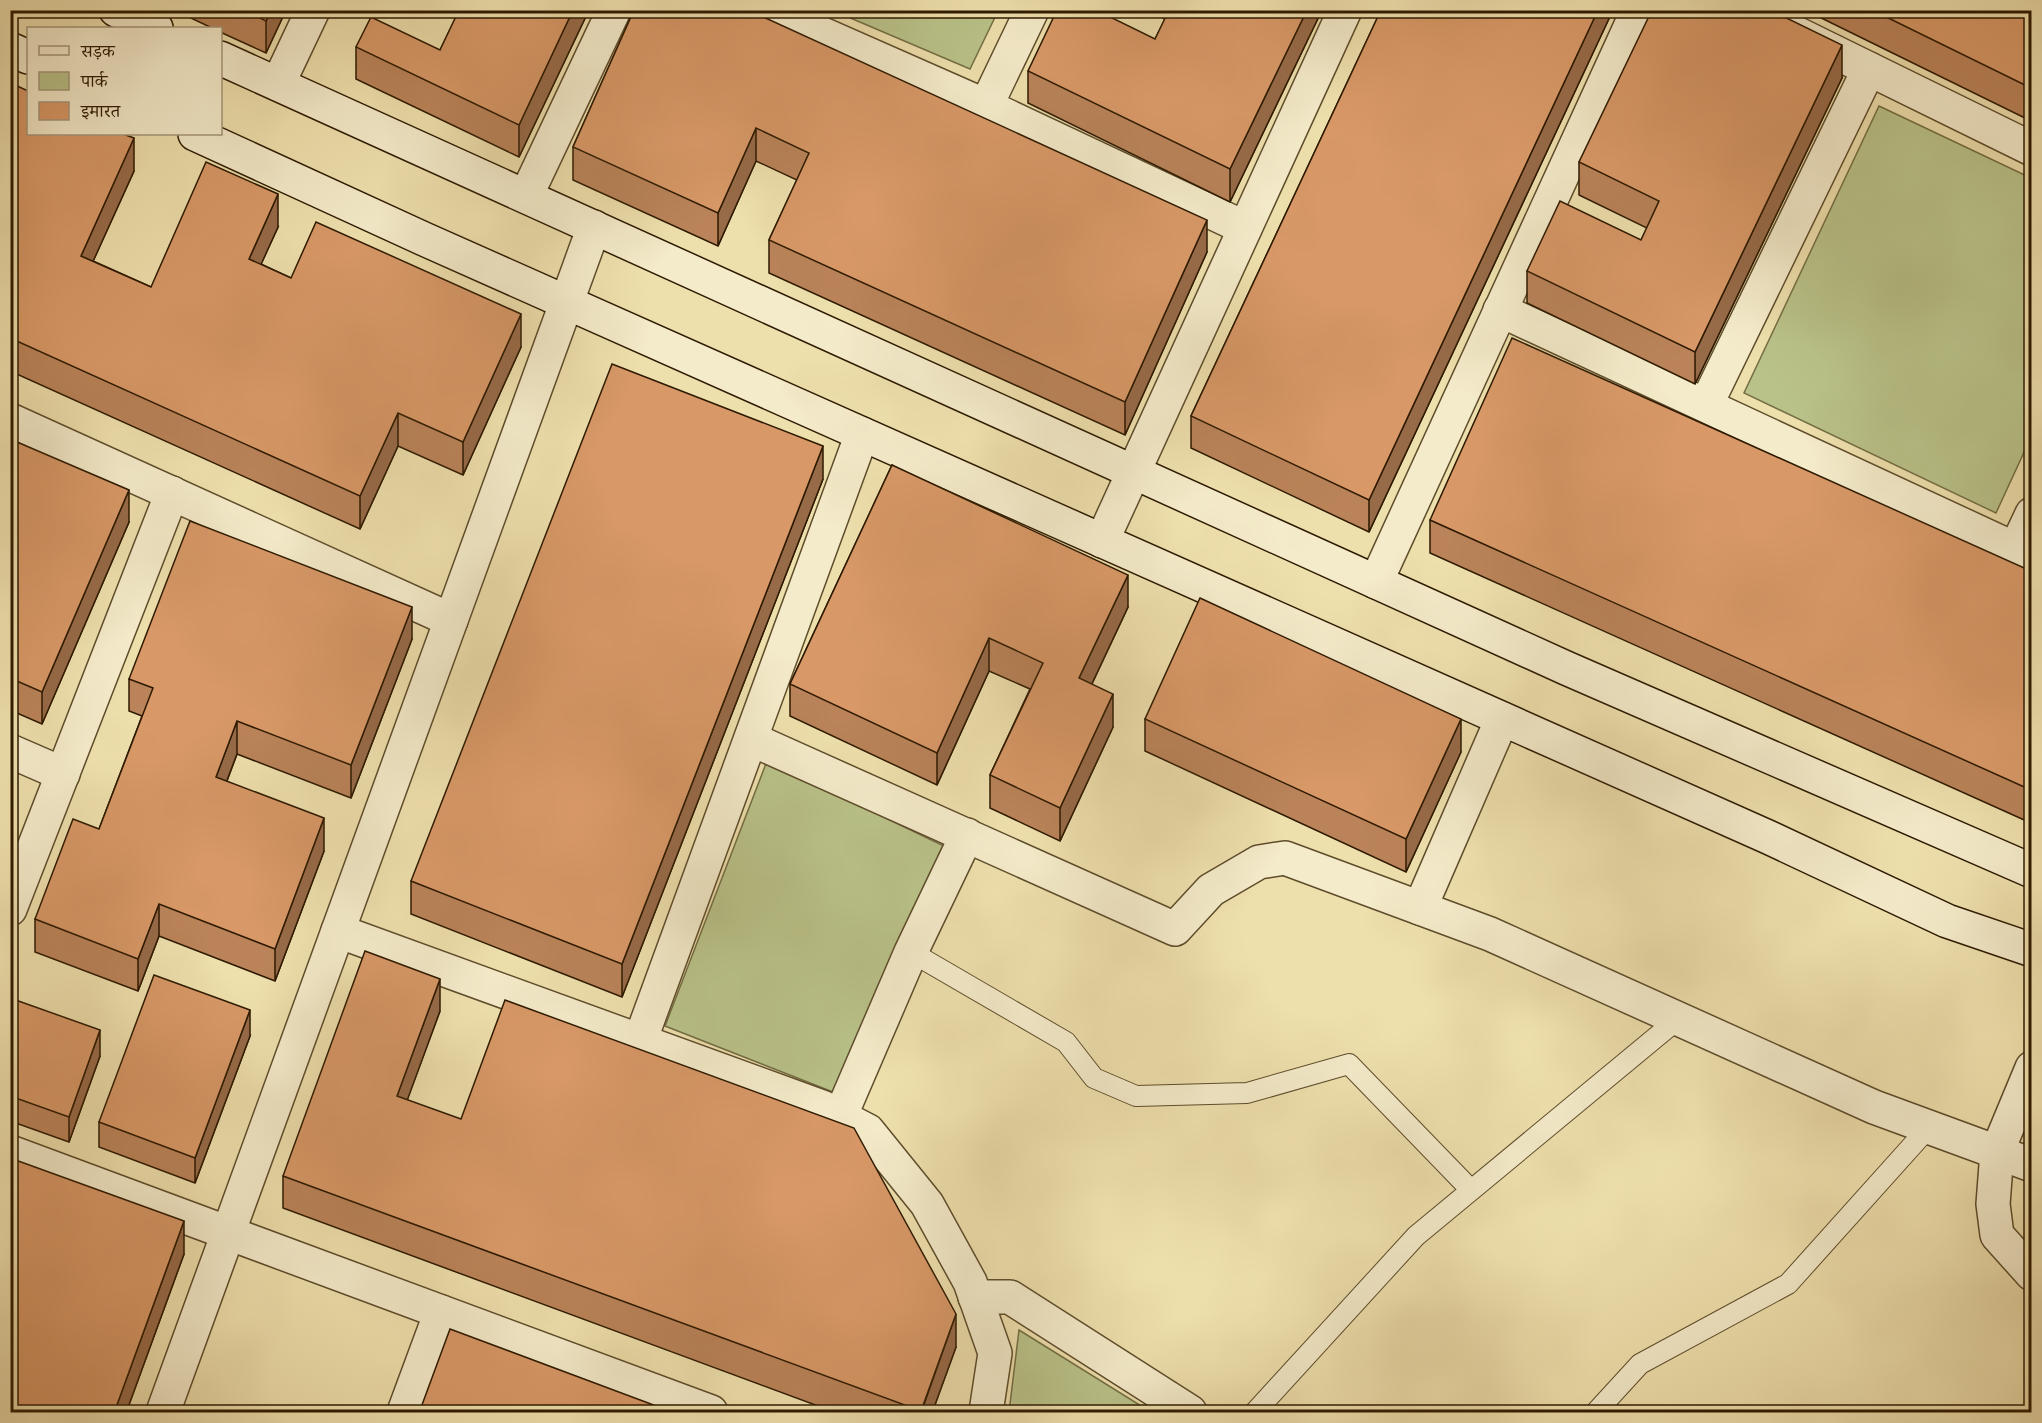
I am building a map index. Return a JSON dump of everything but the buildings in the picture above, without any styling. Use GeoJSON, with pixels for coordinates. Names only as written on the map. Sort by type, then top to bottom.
{"type":"FeatureCollection","features":[{"type":"Feature","properties":{"kind":"street"},"geometry":{"type":"LineString","coordinates":[[116,10],[154,27]]}},
{"type":"Feature","properties":{"kind":"street"},"geometry":{"type":"LineString","coordinates":[[278,84],[313,10]]}},
{"type":"Feature","properties":{"kind":"street"},"geometry":{"type":"LineString","coordinates":[[526,196],[614,10]]}},
{"type":"Feature","properties":{"kind":"street"},"geometry":{"type":"LineString","coordinates":[[768,10],[986,106],[1245,228]]}},
{"type":"Feature","properties":{"kind":"street"},"geometry":{"type":"LineString","coordinates":[[986,106],[1032,10]]}},
{"type":"Feature","properties":{"kind":"street"},"geometry":{"type":"LineString","coordinates":[[1102,540],[1345,10]]}},
{"type":"Feature","properties":{"kind":"street"},"geometry":{"type":"LineString","coordinates":[[1376,582],[1638,10]]}},
{"type":"Feature","properties":{"kind":"street"},"geometry":{"type":"LineString","coordinates":[[1749,10],[2031,149]]}},
{"type":"Feature","properties":{"kind":"street"},"geometry":{"type":"LineString","coordinates":[[10,49],[27,57]]}},
{"type":"Feature","properties":{"kind":"street"},"geometry":{"type":"LineString","coordinates":[[222,59],[1566,668],[2031,871]]}},
{"type":"Feature","properties":{"kind":"street"},"geometry":{"type":"LineString","coordinates":[[1706,405],[1869,69]]}},
{"type":"Feature","properties":{"kind":"street"},"geometry":{"type":"LineString","coordinates":[[197,135],[1768,837],[1947,921],[2031,950]]}},
{"type":"Feature","properties":{"kind":"street"},"geometry":{"type":"LineString","coordinates":[[163,1413],[594,227]]}},
{"type":"Feature","properties":{"kind":"street"},"geometry":{"type":"LineString","coordinates":[[1500,310],[2023,553],[2031,514]]}},
{"type":"Feature","properties":{"kind":"street"},"geometry":{"type":"LineString","coordinates":[[10,420],[451,620]]}},
{"type":"Feature","properties":{"kind":"street"},"geometry":{"type":"LineString","coordinates":[[640,1041],[862,434]]}},
{"type":"Feature","properties":{"kind":"street"},"geometry":{"type":"LineString","coordinates":[[10,909],[172,493]]}},
{"type":"Feature","properties":{"kind":"street"},"geometry":{"type":"LineString","coordinates":[[1420,908],[1502,719]]}},
{"type":"Feature","properties":{"kind":"street"},"geometry":{"type":"LineString","coordinates":[[750,739],[1176,929],[1211,890],[1259,862],[1285,858],[1490,934],[1874,1107],[2031,1165]]}},
{"type":"Feature","properties":{"kind":"street"},"geometry":{"type":"LineString","coordinates":[[10,751],[63,774]]}},
{"type":"Feature","properties":{"kind":"street"},"geometry":{"type":"LineString","coordinates":[[840,1117],[911,952],[967,835]]}},
{"type":"Feature","properties":{"kind":"street"},"geometry":{"type":"LineString","coordinates":[[338,931],[822,1107],[868,1131],[927,1203],[969,1282],[995,1353],[986,1413]]}},
{"type":"Feature","properties":{"kind":"street"},"geometry":{"type":"LineString","coordinates":[[2031,1068],[1997,1152],[1994,1204],[1997,1235],[2031,1274]]}},
{"type":"Feature","properties":{"kind":"street"},"geometry":{"type":"LineString","coordinates":[[10,1152],[711,1413]]}},
{"type":"Feature","properties":{"kind":"street"},"geometry":{"type":"LineString","coordinates":[[975,1297],[1010,1297],[1190,1413]]}},
{"type":"Feature","properties":{"kind":"street"},"geometry":{"type":"LineString","coordinates":[[404,1413],[441,1312]]}},
{"type":"Feature","properties":{"kind":"lane"},"geometry":{"type":"LineString","coordinates":[[911,952],[1066,1042],[1094,1078],[1136,1096],[1247,1093],[1349,1064],[1471,1190]]}},
{"type":"Feature","properties":{"kind":"lane"},"geometry":{"type":"LineString","coordinates":[[1255,1413],[1416,1236],[1678,1019]]}},
{"type":"Feature","properties":{"kind":"lane"},"geometry":{"type":"LineString","coordinates":[[1596,1413],[1640,1364],[1788,1284],[1929,1127]]}},
{"type":"Feature","properties":{"kind":"green space"},"geometry":{"type":"Polygon","coordinates":[[[834,11],[998,11],[970,69],[834,11]]]}},
{"type":"Feature","properties":{"kind":"green space"},"geometry":{"type":"Polygon","coordinates":[[[1879,106],[2031,178],[2031,437],[1996,513],[1744,393],[1879,106]]]}},
{"type":"Feature","properties":{"kind":"green space"},"geometry":{"type":"Polygon","coordinates":[[[767,761],[944,846],[833,1092],[665,1026],[767,761]]]}},
{"type":"Feature","properties":{"kind":"green space"},"geometry":{"type":"Polygon","coordinates":[[[1019,1330],[1151,1412],[1009,1412],[1019,1330]]]}}]}
